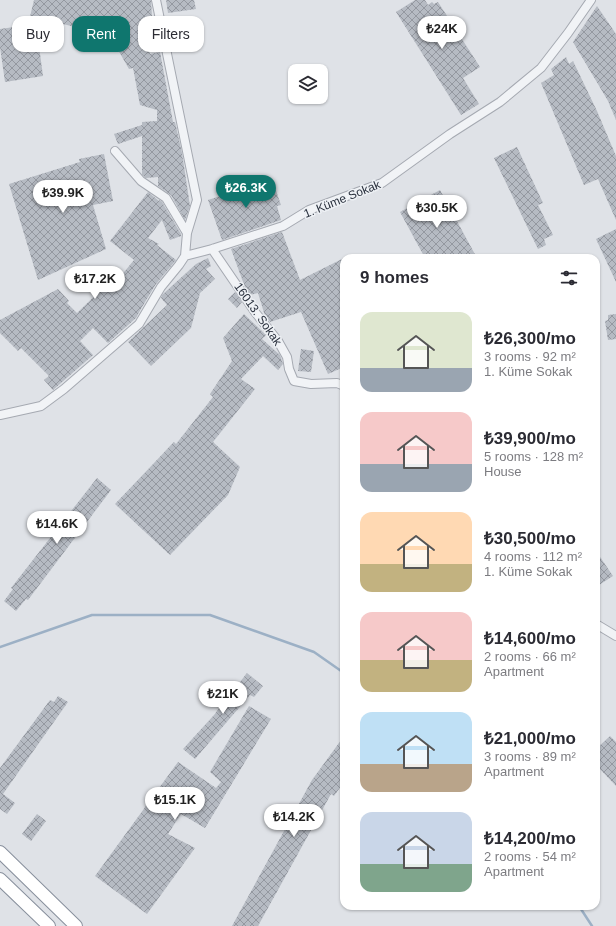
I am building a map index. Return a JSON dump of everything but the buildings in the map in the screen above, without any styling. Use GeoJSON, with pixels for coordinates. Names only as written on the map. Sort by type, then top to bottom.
{"type":"FeatureCollection","features":[{"type":"Feature","properties":{"kind":"highway"},"geometry":{"type":"LineString","coordinates":[[0,852],[76,926]]}},
{"type":"Feature","properties":{"kind":"highway"},"geometry":{"type":"LineString","coordinates":[[0,879],[49,926]]}},
{"type":"Feature","properties":{"kind":"street"},"geometry":{"type":"LineString","coordinates":[[0,415],[41,406],[64,389],[139,324],[161,287],[180,265],[185,256],[187,233],[197,200],[156,0]]}},
{"type":"Feature","properties":{"kind":"street","name":"1. Küme Sokak"},"geometry":{"type":"LineString","coordinates":[[185,256],[212,249],[283,226],[309,210],[382,183],[450,134],[500,102],[541,68],[591,0]]}},
{"type":"Feature","properties":{"kind":"street"},"geometry":{"type":"LineString","coordinates":[[115,151],[140,181],[166,198],[187,233]]}},
{"type":"Feature","properties":{"kind":"street","name":"16013. Sokak"},"geometry":{"type":"LineString","coordinates":[[212,249],[278,341],[287,357],[289,369],[294,381],[311,384],[340,384]]}},
{"type":"Feature","properties":{"kind":"street"},"geometry":{"type":"LineString","coordinates":[[600,626],[616,636]]}},
{"type":"Feature","properties":{"kind":"waterway"},"geometry":{"type":"LineString","coordinates":[[0,647],[92,615],[210,615],[314,652],[340,670]]}},
{"type":"Feature","properties":{"kind":"waterway"},"geometry":{"type":"LineString","coordinates":[[582,910],[592,926]]}}]}
